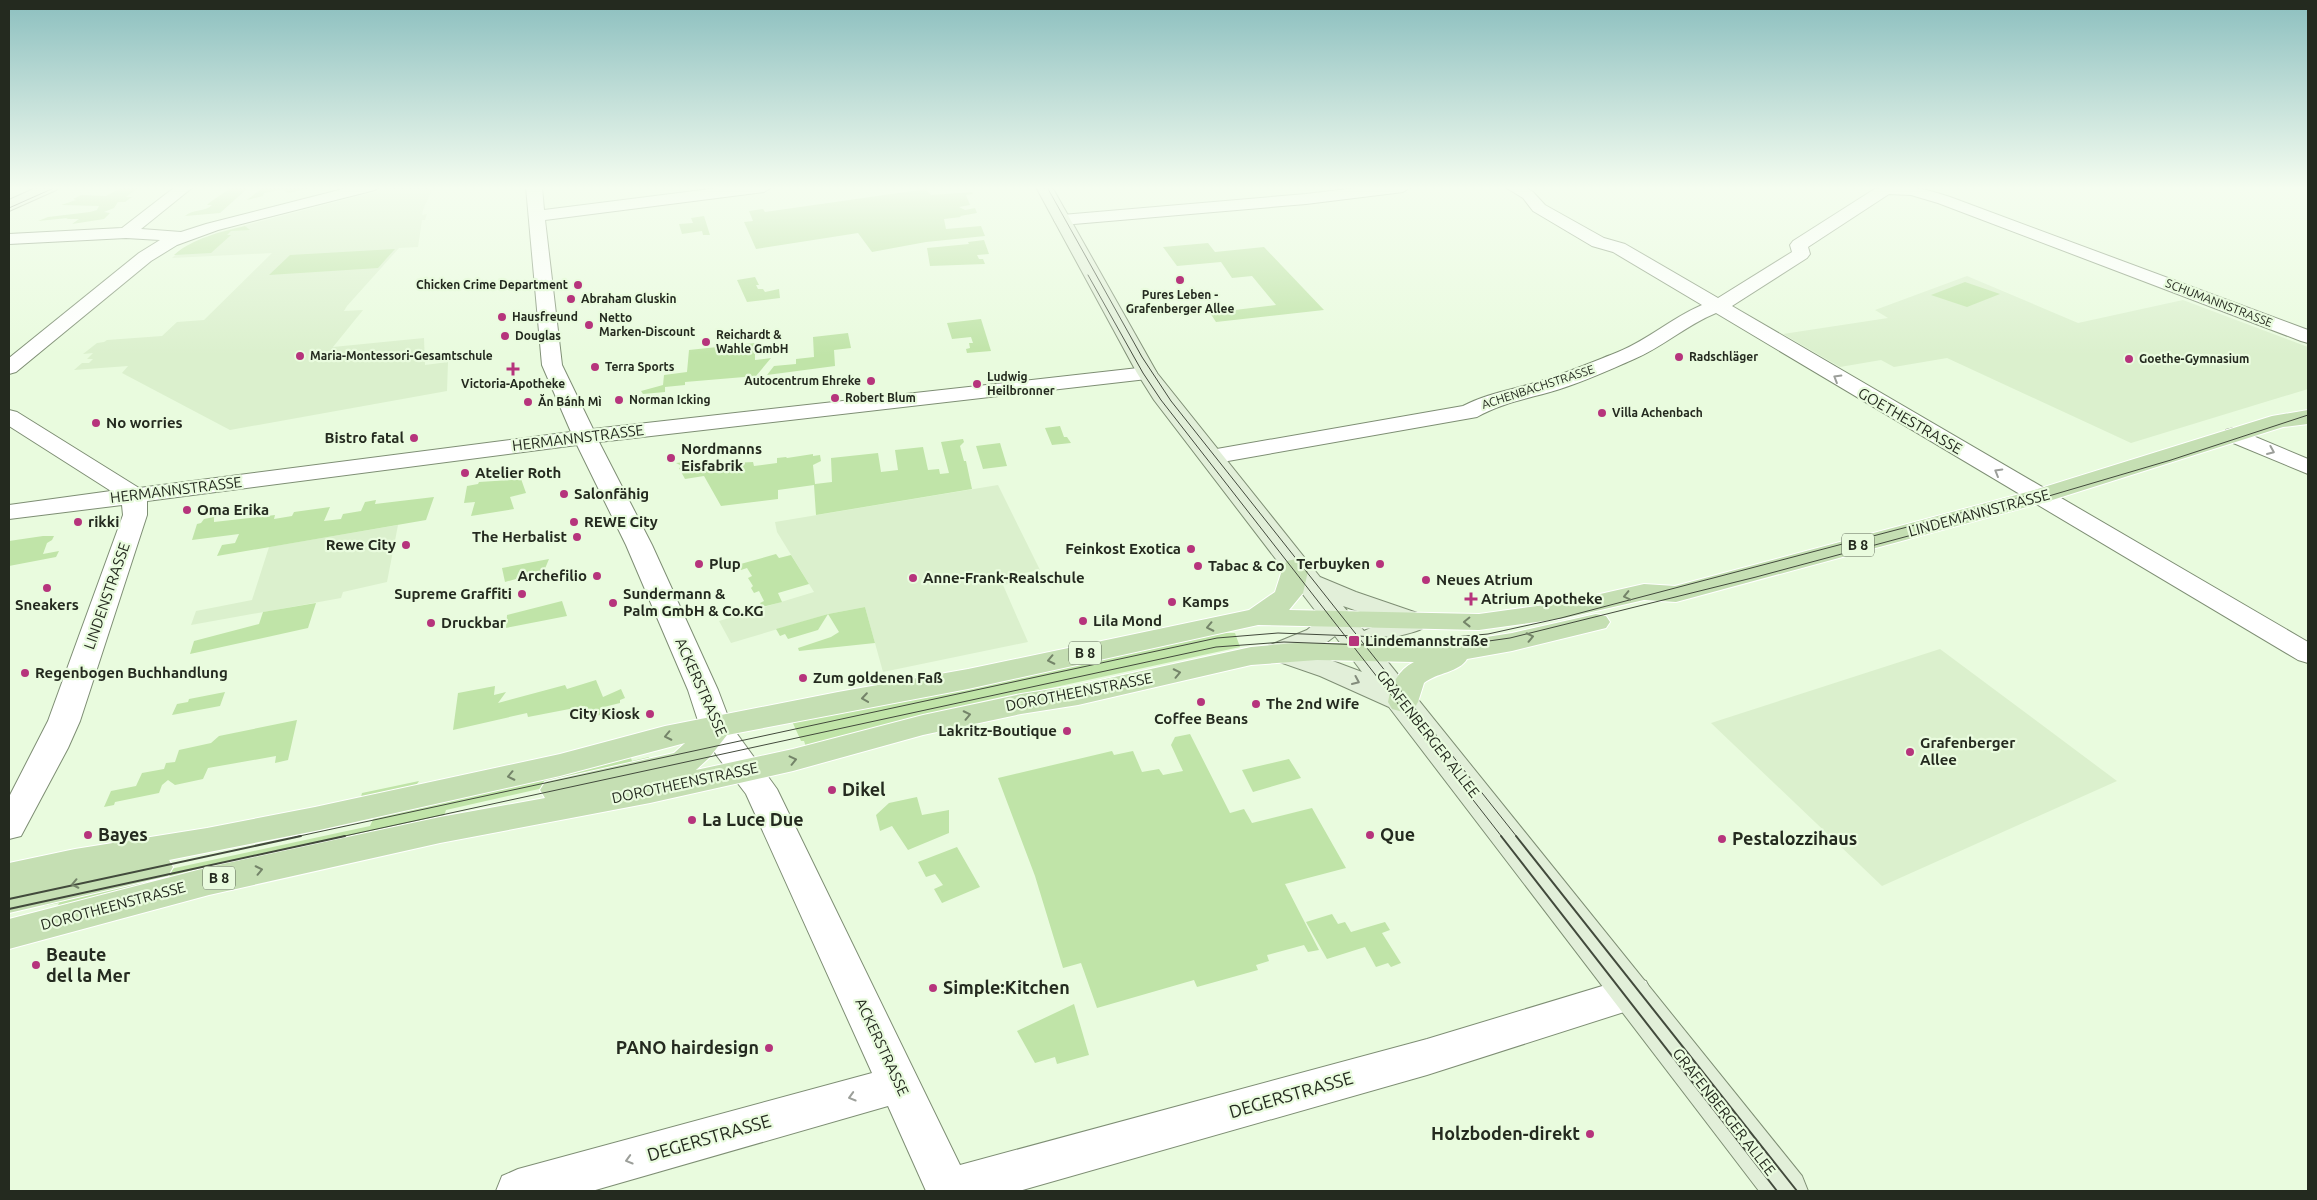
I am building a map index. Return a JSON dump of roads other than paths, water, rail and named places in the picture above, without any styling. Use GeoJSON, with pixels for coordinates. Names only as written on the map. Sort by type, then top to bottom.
{"type":"FeatureCollection","features":[{"type":"Feature","properties":{"kind":"main road","name":"GRAFENBERGER ALLEE"},"geometry":{"type":"LineString","coordinates":[[1075,243],[1147,373],[1162,395],[1786,1191]]}},
{"type":"Feature","properties":{"kind":"main road","name":"LINDEMANNSTRASSE"},"geometry":{"type":"LineString","coordinates":[[1337,620],[1416,622],[1502,620],[1565,610],[1644,592],[1676,594],[2040,496],[2280,421],[2308,407]]}},
{"type":"Feature","properties":{"kind":"main road","name":"LINDEMANNSTRASSE"},"geometry":{"type":"LineString","coordinates":[[2280,421],[2308,417]]}},
{"type":"Feature","properties":{"kind":"main road"},"geometry":{"type":"LineString","coordinates":[[1258,617],[1286,599],[1302,574],[1346,598],[1416,622]]}},
{"type":"Feature","properties":{"kind":"main road","name":"LINDEMANNSTRASSE"},"geometry":{"type":"LineString","coordinates":[[1364,652],[1428,653],[1482,647],[1662,607],[1676,594]]}},
{"type":"Feature","properties":{"kind":"main road","name":"B 8"},"geometry":{"type":"LineString","coordinates":[[9,876],[75,862],[207,841],[560,766],[665,737],[838,702],[941,685],[1258,617],[1337,620]]}},
{"type":"Feature","properties":{"kind":"main road","name":"B 8"},"geometry":{"type":"LineString","coordinates":[[1278,652],[1317,636],[1337,620]]}},
{"type":"Feature","properties":{"kind":"main road","name":"B 8"},"geometry":{"type":"LineString","coordinates":[[1364,652],[1365,646],[1376,636],[1416,622]]}},
{"type":"Feature","properties":{"kind":"main road"},"geometry":{"type":"LineString","coordinates":[[1278,652],[1323,666],[1402,702],[1412,676],[1423,668],[1482,647]]}},
{"type":"Feature","properties":{"kind":"main road","name":"DOROTHEENSTRASSE"},"geometry":{"type":"LineString","coordinates":[[9,934],[209,881],[440,830],[650,791],[793,760],[939,721],[1278,652],[1364,652]]}},
{"type":"Feature","properties":{"kind":"main road"},"geometry":{"type":"LineString","coordinates":[[440,830],[486,806],[684,762],[698,750],[716,727]]}},
{"type":"Feature","properties":{"kind":"main road"},"geometry":{"type":"LineString","coordinates":[[9,899],[304,834],[340,813]]}},
{"type":"Feature","properties":{"kind":"street"},"geometry":{"type":"LineString","coordinates":[[9,368],[18,354],[145,257],[171,243]]}},
{"type":"Feature","properties":{"kind":"street","name":"ACKERSTRASSE"},"geometry":{"type":"LineString","coordinates":[[540,243],[552,365],[585,437],[639,545],[703,690],[716,727],[728,748],[760,789],[949,1191]]}},
{"type":"Feature","properties":{"kind":"street","name":"GOETHESTRASSE"},"geometry":{"type":"LineString","coordinates":[[1602,243],[1619,248],[2308,654]]}},
{"type":"Feature","properties":{"kind":"street","name":"ACHENBACHSTRASSE"},"geometry":{"type":"LineString","coordinates":[[1211,457],[1469,412],[1485,402],[1554,384],[1604,366],[1656,341],[1699,313],[1733,299],[1801,254],[1799,245],[1802,243]]}},
{"type":"Feature","properties":{"kind":"street","name":"SCHUMANNSTRASSE"},"geometry":{"type":"LineString","coordinates":[[2058,243],[2308,337]]}},
{"type":"Feature","properties":{"kind":"street","name":"HERMANNSTRASSE"},"geometry":{"type":"LineString","coordinates":[[9,512],[585,437],[1147,373]]}},
{"type":"Feature","properties":{"kind":"street"},"geometry":{"type":"LineString","coordinates":[[9,417],[134,495]]}},
{"type":"Feature","properties":{"kind":"street"},"geometry":{"type":"LineString","coordinates":[[2234,436],[2308,467]]}},
{"type":"Feature","properties":{"kind":"street","name":"LINDENSTRASSE"},"geometry":{"type":"LineString","coordinates":[[9,827],[52,748],[64,721],[135,515],[134,495]]}},
{"type":"Feature","properties":{"kind":"street","name":"DEGERSTRASSE"},"geometry":{"type":"LineString","coordinates":[[949,1191],[1427,1057],[1632,993]]}},
{"type":"Feature","properties":{"kind":"street","name":"DEGERSTRASSE"},"geometry":{"type":"LineString","coordinates":[[518,1191],[899,1084]]}},
{"type":"Feature","properties":{"kind":"tram line"},"geometry":{"type":"LineString","coordinates":[[1078,243],[1142,357],[1171,401],[1358,636]]}},
{"type":"Feature","properties":{"kind":"tram line"},"geometry":{"type":"LineString","coordinates":[[1088,275],[1143,373],[1161,400],[1345,636]]}},
{"type":"Feature","properties":{"kind":"tram line"},"geometry":{"type":"LineString","coordinates":[[1365,645],[1453,646],[1510,638],[1756,577],[1964,521],[2171,460],[2308,415]]}},
{"type":"Feature","properties":{"kind":"tram line"},"geometry":{"type":"LineString","coordinates":[[1358,636],[1432,639],[1488,634],[1561,618],[2029,495]]}},
{"type":"Feature","properties":{"kind":"tram line"},"geometry":{"type":"LineString","coordinates":[[295,837],[1217,638],[1278,633],[1345,636]]}},
{"type":"Feature","properties":{"kind":"tram line"},"geometry":{"type":"LineString","coordinates":[[1345,636],[1358,636]]}},
{"type":"Feature","properties":{"kind":"tram line"},"geometry":{"type":"LineString","coordinates":[[1345,636],[1352,645]]}},
{"type":"Feature","properties":{"kind":"tram line"},"geometry":{"type":"LineString","coordinates":[[1358,636],[1365,645]]}},
{"type":"Feature","properties":{"kind":"tram line"},"geometry":{"type":"LineString","coordinates":[[340,837],[1216,647],[1284,642],[1352,645]]}},
{"type":"Feature","properties":{"kind":"tram line"},"geometry":{"type":"LineString","coordinates":[[1352,645],[1365,645]]}},
{"type":"Feature","properties":{"kind":"tram line"},"geometry":{"type":"LineString","coordinates":[[1352,645],[1502,837]]}},
{"type":"Feature","properties":{"kind":"tram line"},"geometry":{"type":"LineString","coordinates":[[1365,645],[1517,837]]}},
{"type":"Feature","properties":{"kind":"tram line"},"geometry":{"type":"LineString","coordinates":[[9,899],[301,836]]}},
{"type":"Feature","properties":{"kind":"tram line"},"geometry":{"type":"LineString","coordinates":[[9,909],[345,836]]}},
{"type":"Feature","properties":{"kind":"tram line"},"geometry":{"type":"LineString","coordinates":[[1501,836],[1777,1191]]}},
{"type":"Feature","properties":{"kind":"tram line"},"geometry":{"type":"LineString","coordinates":[[1516,836],[1797,1191]]}},
{"type":"Feature","properties":{"kind":"place","name":"Pures Leben - Grafenberger Allee"},"geometry":{"type":"Point","coordinates":[1180,280]}},
{"type":"Feature","properties":{"kind":"place","name":"Chicken Crime Department"},"geometry":{"type":"Point","coordinates":[578,285]}},
{"type":"Feature","properties":{"kind":"place","name":"Abraham Gluskin"},"geometry":{"type":"Point","coordinates":[571,299]}},
{"type":"Feature","properties":{"kind":"place","name":"Hausfreund"},"geometry":{"type":"Point","coordinates":[502,317]}},
{"type":"Feature","properties":{"kind":"place","name":"Netto Marken-Discount"},"geometry":{"type":"Point","coordinates":[589,325]}},
{"type":"Feature","properties":{"kind":"place","name":"Douglas"},"geometry":{"type":"Point","coordinates":[505,336]}},
{"type":"Feature","properties":{"kind":"place","name":"Reichardt & Wahle GmbH"},"geometry":{"type":"Point","coordinates":[706,342]}},
{"type":"Feature","properties":{"kind":"place","name":"Maria-Montessori-Gesamtschule"},"geometry":{"type":"Point","coordinates":[300,356]}},
{"type":"Feature","properties":{"kind":"place","name":"Radschläger"},"geometry":{"type":"Point","coordinates":[1679,357]}},
{"type":"Feature","properties":{"kind":"place","name":"Goethe-Gymnasium"},"geometry":{"type":"Point","coordinates":[2129,359]}},
{"type":"Feature","properties":{"kind":"place","name":"Terra Sports"},"geometry":{"type":"Point","coordinates":[595,367]}},
{"type":"Feature","properties":{"kind":"place","name":"Victoria-Apotheke"},"geometry":{"type":"Point","coordinates":[513,369]}},
{"type":"Feature","properties":{"kind":"place","name":"Autocentrum Ehreke"},"geometry":{"type":"Point","coordinates":[871,381]}},
{"type":"Feature","properties":{"kind":"place","name":"Ludwig Heilbronner"},"geometry":{"type":"Point","coordinates":[977,384]}},
{"type":"Feature","properties":{"kind":"place","name":"Robert Blum"},"geometry":{"type":"Point","coordinates":[835,398]}},
{"type":"Feature","properties":{"kind":"place","name":"Norman Icking"},"geometry":{"type":"Point","coordinates":[619,400]}},
{"type":"Feature","properties":{"kind":"place","name":"Ăn Bánh Mì"},"geometry":{"type":"Point","coordinates":[528,402]}},
{"type":"Feature","properties":{"kind":"place","name":"Villa Achenbach"},"geometry":{"type":"Point","coordinates":[1602,413]}},
{"type":"Feature","properties":{"kind":"place","name":"No worries"},"geometry":{"type":"Point","coordinates":[96,423]}},
{"type":"Feature","properties":{"kind":"place","name":"Bistro fatal"},"geometry":{"type":"Point","coordinates":[414,438]}},
{"type":"Feature","properties":{"kind":"place","name":"Nordmanns Eisfabrik"},"geometry":{"type":"Point","coordinates":[671,458]}},
{"type":"Feature","properties":{"kind":"place","name":"Atelier Roth"},"geometry":{"type":"Point","coordinates":[465,473]}},
{"type":"Feature","properties":{"kind":"place","name":"Salonfähig"},"geometry":{"type":"Point","coordinates":[564,494]}},
{"type":"Feature","properties":{"kind":"place","name":"Oma Erika"},"geometry":{"type":"Point","coordinates":[187,510]}},
{"type":"Feature","properties":{"kind":"place","name":"rikki"},"geometry":{"type":"Point","coordinates":[78,522]}},
{"type":"Feature","properties":{"kind":"place","name":"REWE City"},"geometry":{"type":"Point","coordinates":[574,522]}},
{"type":"Feature","properties":{"kind":"place","name":"The Herbalist"},"geometry":{"type":"Point","coordinates":[577,537]}},
{"type":"Feature","properties":{"kind":"place","name":"Rewe City"},"geometry":{"type":"Point","coordinates":[406,545]}},
{"type":"Feature","properties":{"kind":"place","name":"Feinkost Exotica"},"geometry":{"type":"Point","coordinates":[1191,549]}},
{"type":"Feature","properties":{"kind":"place","name":"Plup"},"geometry":{"type":"Point","coordinates":[699,564]}},
{"type":"Feature","properties":{"kind":"place","name":"Terbuyken"},"geometry":{"type":"Point","coordinates":[1380,564]}},
{"type":"Feature","properties":{"kind":"place","name":"Tabac & Co"},"geometry":{"type":"Point","coordinates":[1198,566]}},
{"type":"Feature","properties":{"kind":"place","name":"Archefilio"},"geometry":{"type":"Point","coordinates":[597,576]}},
{"type":"Feature","properties":{"kind":"place","name":"Anne-Frank-Realschule"},"geometry":{"type":"Point","coordinates":[913,578]}},
{"type":"Feature","properties":{"kind":"place","name":"Neues Atrium"},"geometry":{"type":"Point","coordinates":[1426,580]}},
{"type":"Feature","properties":{"kind":"place","name":"Sneakers"},"geometry":{"type":"Point","coordinates":[47,588]}},
{"type":"Feature","properties":{"kind":"place","name":"Supreme Graffiti"},"geometry":{"type":"Point","coordinates":[522,594]}},
{"type":"Feature","properties":{"kind":"place","name":"Atrium Apotheke"},"geometry":{"type":"Point","coordinates":[1471,599]}},
{"type":"Feature","properties":{"kind":"place","name":"Kamps"},"geometry":{"type":"Point","coordinates":[1172,602]}},
{"type":"Feature","properties":{"kind":"place","name":"Sundermann & Palm GmbH & Co.KG"},"geometry":{"type":"Point","coordinates":[613,603]}},
{"type":"Feature","properties":{"kind":"place","name":"Lila Mond"},"geometry":{"type":"Point","coordinates":[1083,621]}},
{"type":"Feature","properties":{"kind":"place","name":"Druckbar"},"geometry":{"type":"Point","coordinates":[431,623]}},
{"type":"Feature","properties":{"kind":"place","name":"Lindemannstraße"},"geometry":{"type":"Point","coordinates":[1354,641]}},
{"type":"Feature","properties":{"kind":"place","name":"Regenbogen Buchhandlung"},"geometry":{"type":"Point","coordinates":[25,673]}},
{"type":"Feature","properties":{"kind":"place","name":"Zum goldenen Faß"},"geometry":{"type":"Point","coordinates":[803,678]}},
{"type":"Feature","properties":{"kind":"place","name":"Coffee Beans"},"geometry":{"type":"Point","coordinates":[1201,702]}},
{"type":"Feature","properties":{"kind":"place","name":"The 2nd Wife"},"geometry":{"type":"Point","coordinates":[1256,704]}},
{"type":"Feature","properties":{"kind":"place","name":"City Kiosk"},"geometry":{"type":"Point","coordinates":[650,714]}},
{"type":"Feature","properties":{"kind":"place","name":"Lakritz-Boutique"},"geometry":{"type":"Point","coordinates":[1067,731]}},
{"type":"Feature","properties":{"kind":"place","name":"Grafenberger Allee"},"geometry":{"type":"Point","coordinates":[1910,752]}},
{"type":"Feature","properties":{"kind":"place","name":"Dikel"},"geometry":{"type":"Point","coordinates":[832,790]}},
{"type":"Feature","properties":{"kind":"place","name":"La Luce Due"},"geometry":{"type":"Point","coordinates":[692,820]}},
{"type":"Feature","properties":{"kind":"place","name":"Bayes"},"geometry":{"type":"Point","coordinates":[88,835]}},
{"type":"Feature","properties":{"kind":"place","name":"Que"},"geometry":{"type":"Point","coordinates":[1370,835]}},
{"type":"Feature","properties":{"kind":"place","name":"Pestalozzihaus"},"geometry":{"type":"Point","coordinates":[1722,839]}},
{"type":"Feature","properties":{"kind":"place","name":"Beaute del la Mer"},"geometry":{"type":"Point","coordinates":[36,965]}},
{"type":"Feature","properties":{"kind":"place","name":"Simple:Kitchen"},"geometry":{"type":"Point","coordinates":[933,988]}},
{"type":"Feature","properties":{"kind":"place","name":"PANO hairdesign"},"geometry":{"type":"Point","coordinates":[769,1048]}},
{"type":"Feature","properties":{"kind":"place","name":"Holzboden-direkt"},"geometry":{"type":"Point","coordinates":[1590,1134]}}]}
